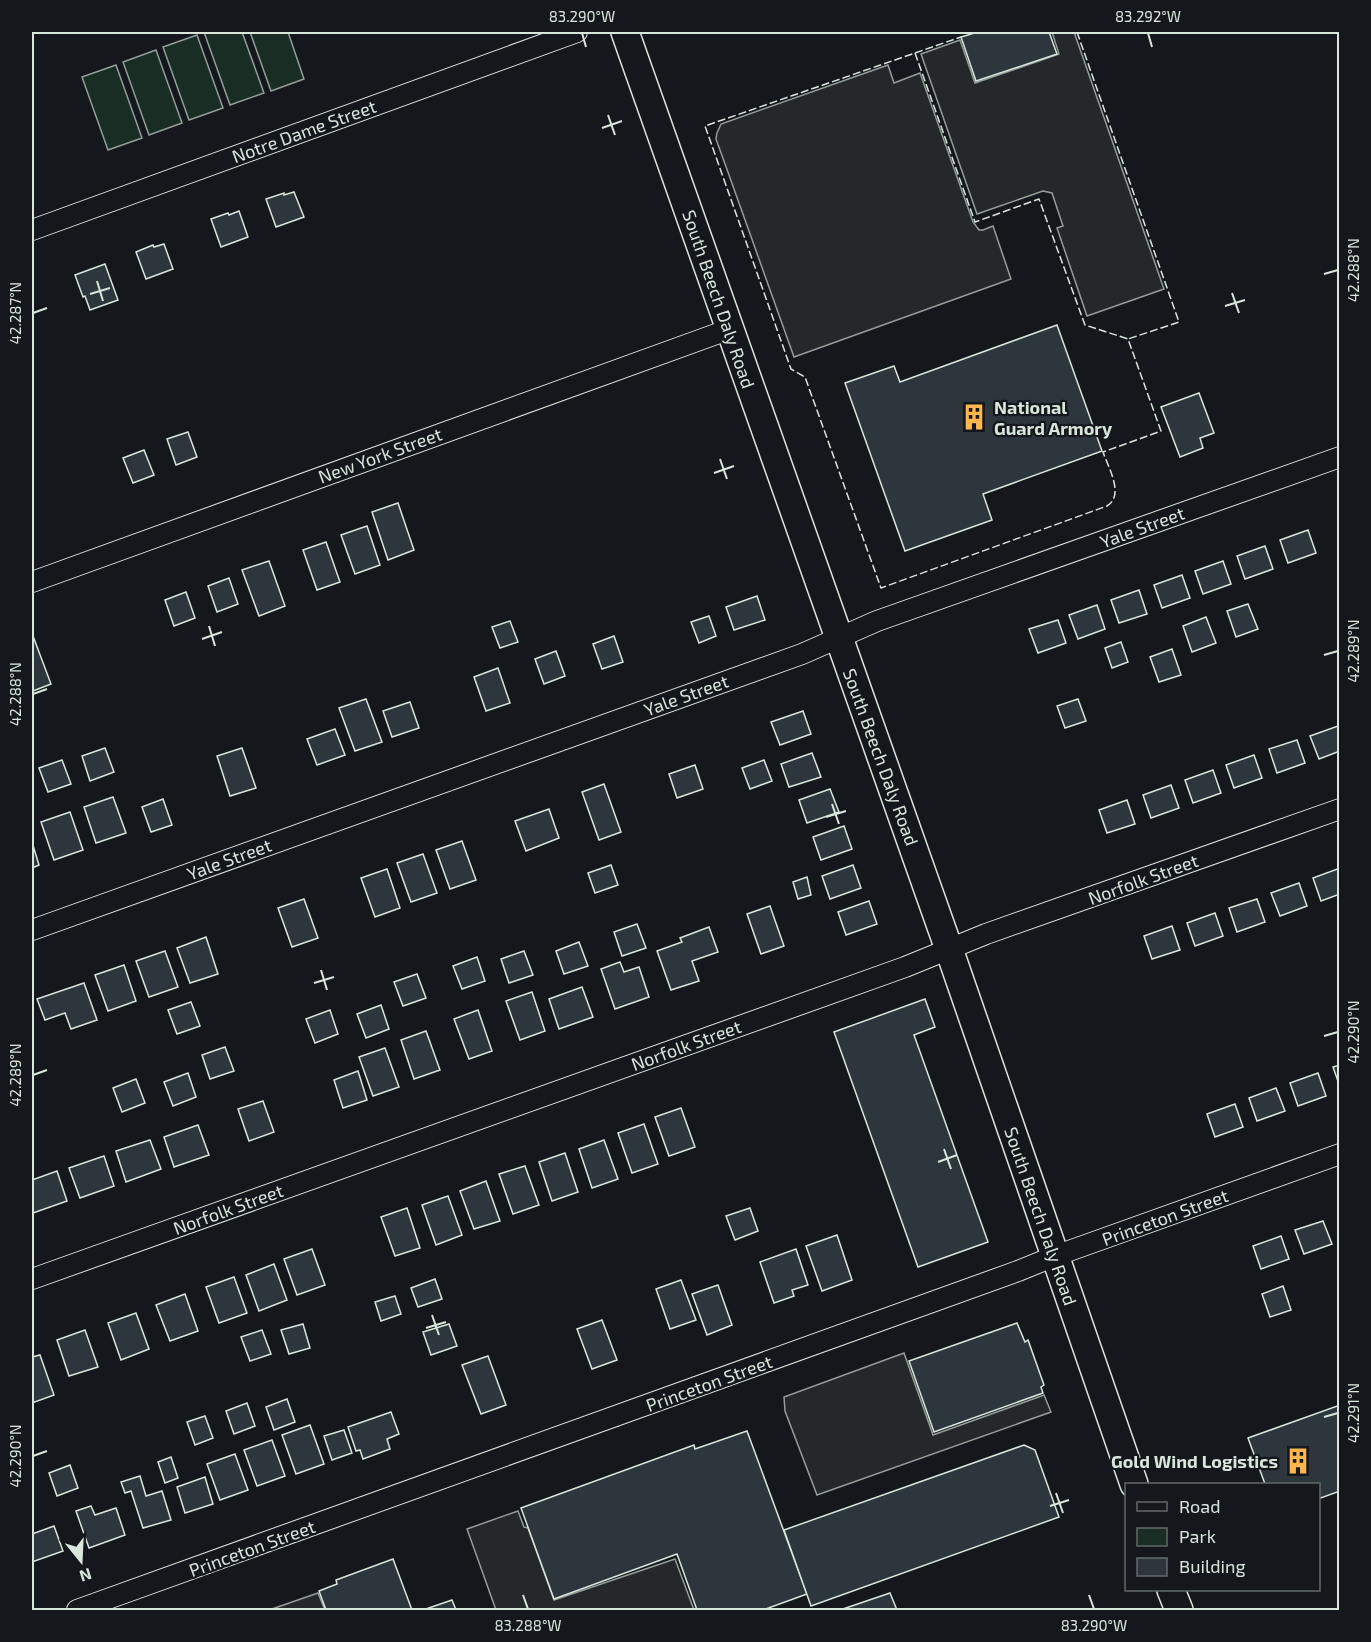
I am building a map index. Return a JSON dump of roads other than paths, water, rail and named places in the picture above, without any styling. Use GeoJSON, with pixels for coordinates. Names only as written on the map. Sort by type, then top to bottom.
{"type":"FeatureCollection","features":[{"type":"Feature","properties":{"kind":"main road","name":"South Beech Daly Road"},"geometry":{"type":"LineString","coordinates":[[625,32],[949,949],[1133,1483]]}},
{"type":"Feature","properties":{"kind":"main road"},"geometry":{"type":"LineString","coordinates":[[1171,1591],[1179,1611]]}},
{"type":"Feature","properties":{"kind":"street","name":"Notre Dame Street"},"geometry":{"type":"LineString","coordinates":[[32,230],[577,32]]}},
{"type":"Feature","properties":{"kind":"street","name":"New York Street"},"geometry":{"type":"LineString","coordinates":[[32,582],[730,329]]}},
{"type":"Feature","properties":{"kind":"street","name":"Yale Street"},"geometry":{"type":"LineString","coordinates":[[32,930],[802,654],[877,621],[1340,457]]}},
{"type":"Feature","properties":{"kind":"street","name":"Norfolk Street"},"geometry":{"type":"LineString","coordinates":[[32,1279],[882,975],[986,934],[1340,809]]}},
{"type":"Feature","properties":{"kind":"street","name":"Princeton Street"},"geometry":{"type":"LineString","coordinates":[[77,1611],[1340,1155]]}},
{"type":"Feature","properties":{"kind":"place","name":"National Guard Armory"},"geometry":{"type":"Point","coordinates":[974,417]}},
{"type":"Feature","properties":{"kind":"place","name":"Gold Wind Logistics"},"geometry":{"type":"Point","coordinates":[1298,1461]}}]}
